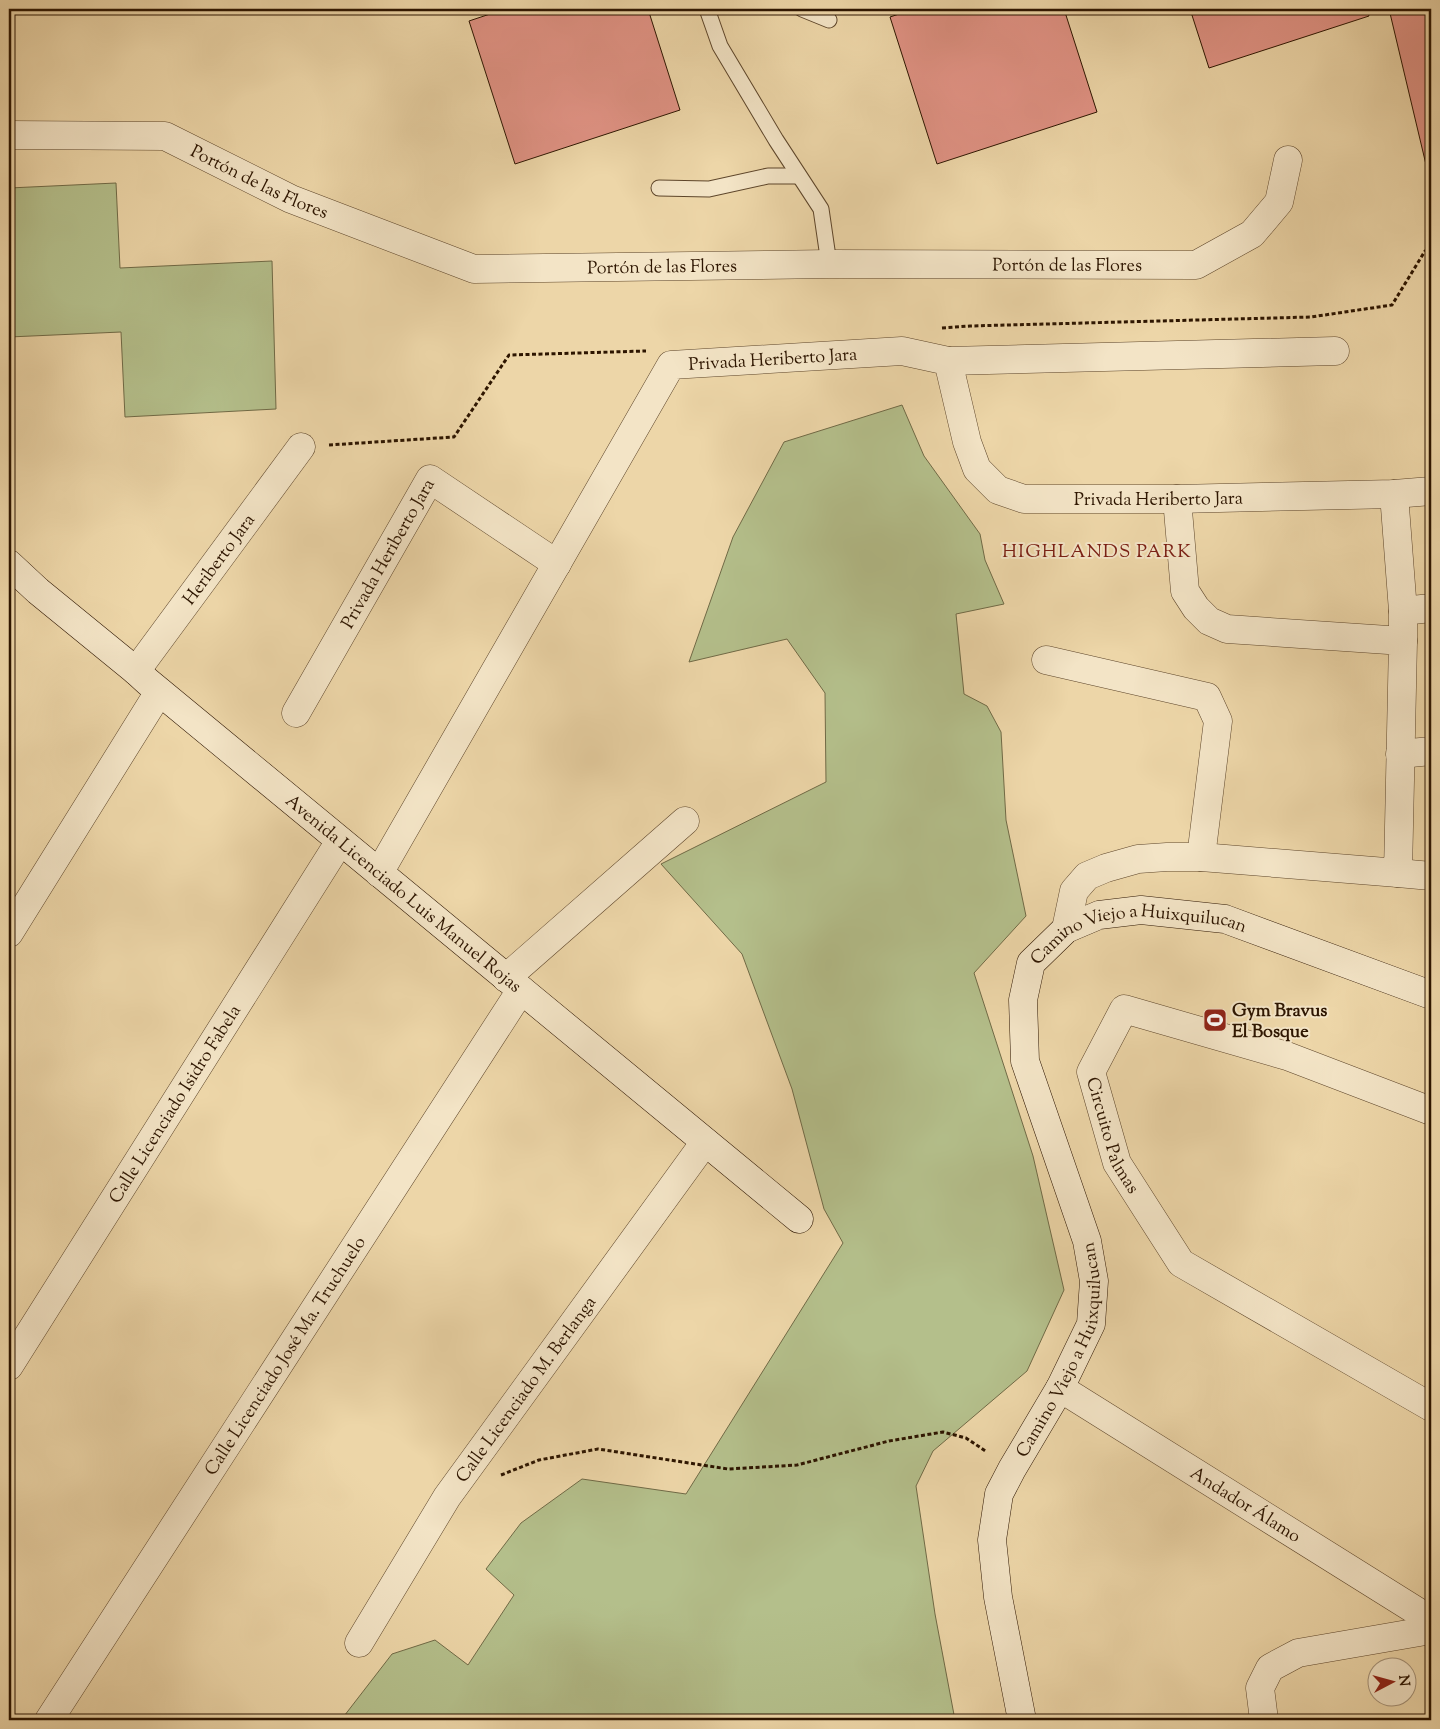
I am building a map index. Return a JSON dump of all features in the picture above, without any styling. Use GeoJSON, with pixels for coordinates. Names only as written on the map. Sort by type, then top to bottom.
{"type":"FeatureCollection","features":[{"type":"Feature","properties":{"kind":"street","name":"Portón de las Flores"},"geometry":{"type":"LineString","coordinates":[[9,135],[165,136],[291,199],[474,269],[828,264],[1196,265],[1252,234],[1279,202],[1288,160]]}},
{"type":"Feature","properties":{"kind":"street","name":"Privada Heriberto Jara"},"geometry":{"type":"LineString","coordinates":[[296,713],[430,479],[556,564],[671,365],[902,351],[948,361],[966,442],[976,469],[998,490],[1024,499],[1177,499],[1394,494],[1431,491]]}},
{"type":"Feature","properties":{"kind":"street"},"geometry":{"type":"LineString","coordinates":[[948,361],[1335,351]]}},
{"type":"Feature","properties":{"kind":"street","name":"Heriberto Jara"},"geometry":{"type":"LineString","coordinates":[[136,670],[301,447]]}},
{"type":"Feature","properties":{"kind":"street"},"geometry":{"type":"LineString","coordinates":[[1394,494],[1403,611],[1398,872]]}},
{"type":"Feature","properties":{"kind":"street"},"geometry":{"type":"LineString","coordinates":[[1177,499],[1185,591],[1196,608],[1209,621],[1227,629],[1403,641]]}},
{"type":"Feature","properties":{"kind":"street","name":"Avenida Licenciado Luis Manuel Rojas"},"geometry":{"type":"LineString","coordinates":[[9,564],[38,591],[136,670],[159,692],[799,1219]]}},
{"type":"Feature","properties":{"kind":"street"},"geometry":{"type":"LineString","coordinates":[[379,873],[556,564]]}},
{"type":"Feature","properties":{"kind":"street"},"geometry":{"type":"LineString","coordinates":[[1403,611],[1431,608]]}},
{"type":"Feature","properties":{"kind":"street"},"geometry":{"type":"LineString","coordinates":[[1046,660],[1207,697],[1218,721],[1201,857]]}},
{"type":"Feature","properties":{"kind":"street"},"geometry":{"type":"LineString","coordinates":[[9,933],[159,692]]}},
{"type":"Feature","properties":{"kind":"street"},"geometry":{"type":"LineString","coordinates":[[1400,754],[1431,751]]}},
{"type":"Feature","properties":{"kind":"street","name":"Calle Licenciado José Ma. Truchuelo"},"geometry":{"type":"LineString","coordinates":[[49,1720],[514,984],[685,821]]}},
{"type":"Feature","properties":{"kind":"street","name":"Calle Licenciado Isidro Fabela"},"geometry":{"type":"LineString","coordinates":[[9,1366],[340,841]]}},
{"type":"Feature","properties":{"kind":"street"},"geometry":{"type":"LineString","coordinates":[[1066,929],[1074,891],[1087,876],[1106,868],[1138,860],[1167,857],[1201,857],[1431,876]]}},
{"type":"Feature","properties":{"kind":"street","name":"Camino Viejo a Huixquilucan"},"geometry":{"type":"LineString","coordinates":[[1022,1720],[998,1597],[992,1540],[999,1494],[1060,1388],[1090,1324],[1094,1281],[1087,1241],[1025,1061],[1023,1000],[1031,963],[1066,929],[1099,915],[1141,910],[1224,919],[1431,995]]}},
{"type":"Feature","properties":{"kind":"street","name":"Circuito Palmas"},"geometry":{"type":"LineString","coordinates":[[1431,1111],[1286,1056],[1124,1009],[1091,1072],[1117,1163],[1181,1262],[1431,1406]]}},
{"type":"Feature","properties":{"kind":"street","name":"Calle Licenciado M. Berlanga"},"geometry":{"type":"LineString","coordinates":[[359,1643],[447,1497],[705,1142]]}},
{"type":"Feature","properties":{"kind":"street","name":"Andador Álamo"},"geometry":{"type":"LineString","coordinates":[[1060,1388],[1431,1620]]}},
{"type":"Feature","properties":{"kind":"street"},"geometry":{"type":"LineString","coordinates":[[1264,1720],[1260,1688],[1270,1668],[1298,1653],[1431,1630]]}},
{"type":"Feature","properties":{"kind":"lane"},"geometry":{"type":"LineString","coordinates":[[802,9],[828,20]]}},
{"type":"Feature","properties":{"kind":"lane"},"geometry":{"type":"LineString","coordinates":[[711,10],[720,46],[776,140],[821,210],[828,264]]}},
{"type":"Feature","properties":{"kind":"lane"},"geometry":{"type":"LineString","coordinates":[[659,188],[709,189],[768,176],[799,176]]}},
{"type":"Feature","properties":{"kind":"path"},"geometry":{"type":"LineString","coordinates":[[493,1478],[539,1460],[598,1449],[728,1469],[796,1465],[889,1441],[943,1432],[966,1438],[1012,1469]]}},
{"type":"Feature","properties":{"kind":"green space"},"geometry":{"type":"Polygon","coordinates":[[[116,183],[120,268],[272,261],[276,409],[125,417],[121,332],[9,337],[9,188],[116,183]]]}},
{"type":"Feature","properties":{"kind":"green space"},"geometry":{"type":"Polygon","coordinates":[[[902,405],[924,456],[980,534],[985,560],[1004,604],[956,614],[964,694],[987,706],[1001,732],[1006,820],[1026,916],[974,973],[1033,1156],[1064,1290],[1027,1371],[933,1451],[916,1486],[935,1614],[955,1720],[341,1720],[392,1654],[435,1640],[468,1665],[514,1595],[486,1569],[521,1523],[582,1479],[686,1494],[843,1243],[824,1209],[792,1089],[742,954],[661,864],[826,782],[825,693],[787,639],[689,662],[733,537],[784,442],[902,405]]]}},
{"type":"Feature","properties":{"kind":"building"},"geometry":{"type":"Polygon","coordinates":[[[505,9],[648,9],[680,110],[515,164],[469,21],[505,9]]]}},
{"type":"Feature","properties":{"kind":"building"},"geometry":{"type":"Polygon","coordinates":[[[914,9],[1064,9],[1097,112],[937,164],[890,17],[914,9]]]}},
{"type":"Feature","properties":{"kind":"building"},"geometry":{"type":"Polygon","coordinates":[[[1190,9],[1367,9],[1369,16],[1209,68],[1190,9]]]}},
{"type":"Feature","properties":{"kind":"building"},"geometry":{"type":"Polygon","coordinates":[[[1389,9],[1431,9],[1431,172],[1428,173],[1389,9]]]}},
{"type":"Feature","properties":{"kind":"place","name":"Gym Bravus El Bosque"},"geometry":{"type":"Point","coordinates":[1215,1020]}},
{"type":"Feature","properties":{"kind":"district","name":"HIGHLANDS PARK"},"geometry":{"type":"Point","coordinates":[1097,550]}}]}
